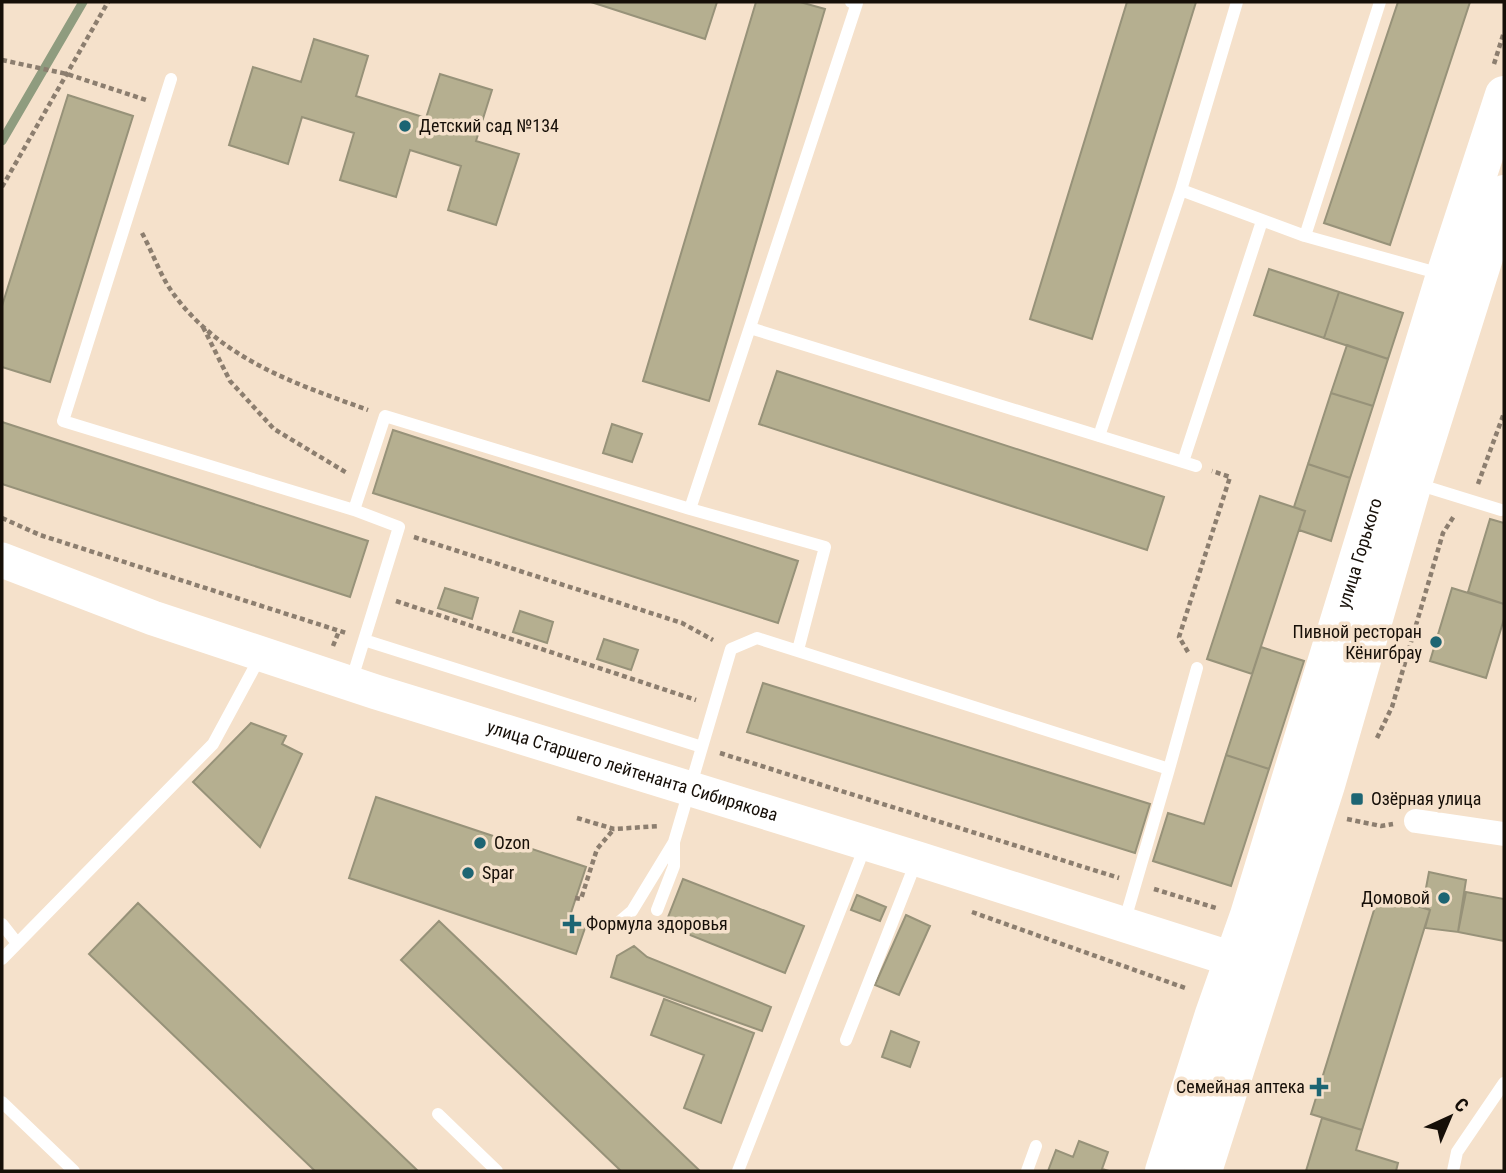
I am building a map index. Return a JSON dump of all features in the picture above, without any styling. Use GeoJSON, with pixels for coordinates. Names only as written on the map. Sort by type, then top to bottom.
{"type":"FeatureCollection","features":[{"type":"Feature","properties":{"kind":"main road","name":"улица Горького"},"geometry":{"type":"LineString","coordinates":[[1203,1171],[1250,965],[1445,275],[1504,95]]}},
{"type":"Feature","properties":{"kind":"main road","name":"улица Горького"},"geometry":{"type":"LineString","coordinates":[[1164,1171],[1214,1014],[1250,965],[1326,785],[1413,483],[1495,250],[1504,194]]}},
{"type":"Feature","properties":{"kind":"main road","name":"улица Старшего лейтенанта Сибирякова"},"geometry":{"type":"LineString","coordinates":[[2,559],[153,618],[351,684],[686,803],[866,844],[1124,923],[1250,965]]}},
{"type":"Feature","properties":{"kind":"street"},"geometry":{"type":"LineString","coordinates":[[1416,821],[1504,834]]}},
{"type":"Feature","properties":{"kind":"lane"},"geometry":{"type":"LineString","coordinates":[[690,509],[857,4],[852,2]]}},
{"type":"Feature","properties":{"kind":"lane"},"geometry":{"type":"LineString","coordinates":[[1099,436],[1181,190],[1237,2]]}},
{"type":"Feature","properties":{"kind":"lane"},"geometry":{"type":"LineString","coordinates":[[1305,236],[1380,2]]}},
{"type":"Feature","properties":{"kind":"lane"},"geometry":{"type":"LineString","coordinates":[[171,79],[63,421],[354,510],[399,527],[351,684]]}},
{"type":"Feature","properties":{"kind":"lane"},"geometry":{"type":"LineString","coordinates":[[1181,190],[1305,236],[1445,275]]}},
{"type":"Feature","properties":{"kind":"lane"},"geometry":{"type":"LineString","coordinates":[[1183,462],[1262,220]]}},
{"type":"Feature","properties":{"kind":"lane"},"geometry":{"type":"LineString","coordinates":[[750,328],[1196,466]]}},
{"type":"Feature","properties":{"kind":"lane"},"geometry":{"type":"LineString","coordinates":[[354,510],[386,416],[690,509],[825,547],[798,650]]}},
{"type":"Feature","properties":{"kind":"lane"},"geometry":{"type":"LineString","coordinates":[[1413,483],[1501,510]]}},
{"type":"Feature","properties":{"kind":"lane"},"geometry":{"type":"LineString","coordinates":[[619,922],[632,911],[674,842],[731,649],[757,638],[1169,769]]}},
{"type":"Feature","properties":{"kind":"lane"},"geometry":{"type":"LineString","coordinates":[[364,640],[702,747]]}},
{"type":"Feature","properties":{"kind":"lane"},"geometry":{"type":"LineString","coordinates":[[2,959],[213,744],[261,654]]}},
{"type":"Feature","properties":{"kind":"lane"},"geometry":{"type":"LineString","coordinates":[[1124,923],[1197,668]]}},
{"type":"Feature","properties":{"kind":"lane"},"geometry":{"type":"LineString","coordinates":[[657,910],[674,866],[674,842]]}},
{"type":"Feature","properties":{"kind":"lane"},"geometry":{"type":"LineString","coordinates":[[738,1171],[866,844]]}},
{"type":"Feature","properties":{"kind":"lane"},"geometry":{"type":"LineString","coordinates":[[846,1040],[918,859]]}},
{"type":"Feature","properties":{"kind":"lane"},"geometry":{"type":"LineString","coordinates":[[2,924],[17,943]]}},
{"type":"Feature","properties":{"kind":"lane"},"geometry":{"type":"LineString","coordinates":[[1453,1171],[1457,1152],[1504,1083]]}},
{"type":"Feature","properties":{"kind":"lane"},"geometry":{"type":"LineString","coordinates":[[2,1102],[74,1171]]}},
{"type":"Feature","properties":{"kind":"lane"},"geometry":{"type":"LineString","coordinates":[[438,1114],[497,1171]]}},
{"type":"Feature","properties":{"kind":"lane"},"geometry":{"type":"LineString","coordinates":[[1027,1171],[1036,1146]]}},
{"type":"Feature","properties":{"kind":"path"},"geometry":{"type":"LineString","coordinates":[[2,187],[108,2]]}},
{"type":"Feature","properties":{"kind":"path"},"geometry":{"type":"LineString","coordinates":[[2,60],[67,74],[162,106]]}},
{"type":"Feature","properties":{"kind":"path"},"geometry":{"type":"LineString","coordinates":[[130,209],[174,295],[223,345],[285,381],[386,416]]}},
{"type":"Feature","properties":{"kind":"path"},"geometry":{"type":"LineString","coordinates":[[201,323],[230,381],[274,429],[345,471],[361,489]]}},
{"type":"Feature","properties":{"kind":"path"},"geometry":{"type":"LineString","coordinates":[[1392,707],[1443,533],[1483,477],[1504,413]]}},
{"type":"Feature","properties":{"kind":"path"},"geometry":{"type":"LineString","coordinates":[[1196,466],[1230,477],[1179,637],[1197,668]]}},
{"type":"Feature","properties":{"kind":"path"},"geometry":{"type":"LineString","coordinates":[[2,518],[40,535],[364,640]]}},
{"type":"Feature","properties":{"kind":"path"},"geometry":{"type":"LineString","coordinates":[[399,527],[412,537],[682,623],[731,649]]}},
{"type":"Feature","properties":{"kind":"path"},"geometry":{"type":"LineString","coordinates":[[378,595],[714,705]]}},
{"type":"Feature","properties":{"kind":"path"},"geometry":{"type":"LineString","coordinates":[[702,747],[1221,910]]}},
{"type":"Feature","properties":{"kind":"path"},"geometry":{"type":"LineString","coordinates":[[578,818],[614,830],[664,826],[686,803]]}},
{"type":"Feature","properties":{"kind":"path"},"geometry":{"type":"LineString","coordinates":[[1342,818],[1381,826],[1416,821]]}},
{"type":"Feature","properties":{"kind":"path"},"geometry":{"type":"LineString","coordinates":[[576,898],[581,899],[597,849],[614,830]]}},
{"type":"Feature","properties":{"kind":"building"},"geometry":{"type":"Polygon","coordinates":[[[591,2],[717,2],[705,39],[591,2]]]}},
{"type":"Feature","properties":{"kind":"building"},"geometry":{"type":"Polygon","coordinates":[[[756,2],[800,2],[825,9],[709,401],[643,381],[756,2]]]}},
{"type":"Feature","properties":{"kind":"building"},"geometry":{"type":"Polygon","coordinates":[[[1127,2],[1196,2],[1092,339],[1030,319],[1127,2]]]}},
{"type":"Feature","properties":{"kind":"building"},"geometry":{"type":"Polygon","coordinates":[[[1398,2],[1470,2],[1390,245],[1324,223],[1398,2]]]}},
{"type":"Feature","properties":{"kind":"building","name":"Детский сад №134"},"geometry":{"type":"Polygon","coordinates":[[[314,39],[368,56],[356,96],[426,118],[440,74],[492,90],[476,141],[519,154],[496,225],[448,210],[461,166],[410,150],[396,197],[340,180],[354,133],[302,117],[288,164],[229,145],[253,67],[301,82],[314,39]]]}},
{"type":"Feature","properties":{"kind":"building"},"geometry":{"type":"Polygon","coordinates":[[[68,95],[133,116],[50,382],[2,367],[2,306],[68,95]]]}},
{"type":"Feature","properties":{"kind":"building"},"geometry":{"type":"Polygon","coordinates":[[[1269,269],[1339,292],[1324,338],[1254,315],[1269,269]]]}},
{"type":"Feature","properties":{"kind":"building"},"geometry":{"type":"Polygon","coordinates":[[[1339,292],[1403,313],[1388,359],[1324,338],[1339,292]]]}},
{"type":"Feature","properties":{"kind":"building"},"geometry":{"type":"Polygon","coordinates":[[[1347,345],[1388,359],[1373,406],[1331,393],[1347,345]]]}},
{"type":"Feature","properties":{"kind":"building"},"geometry":{"type":"Polygon","coordinates":[[[777,371],[1164,497],[1147,550],[759,424],[777,371]]]}},
{"type":"Feature","properties":{"kind":"building"},"geometry":{"type":"Polygon","coordinates":[[[1331,393],[1373,406],[1350,478],[1308,464],[1331,393]]]}},
{"type":"Feature","properties":{"kind":"building"},"geometry":{"type":"Polygon","coordinates":[[[2,422],[368,541],[350,597],[2,484],[2,422]]]}},
{"type":"Feature","properties":{"kind":"building"},"geometry":{"type":"Polygon","coordinates":[[[612,424],[642,434],[632,462],[603,453],[612,424]]]}},
{"type":"Feature","properties":{"kind":"building"},"geometry":{"type":"Polygon","coordinates":[[[393,430],[798,561],[778,623],[373,493],[393,430]]]}},
{"type":"Feature","properties":{"kind":"building"},"geometry":{"type":"Polygon","coordinates":[[[1308,464],[1350,478],[1331,541],[1299,530],[1305,511],[1294,507],[1308,464]]]}},
{"type":"Feature","properties":{"kind":"building"},"geometry":{"type":"Polygon","coordinates":[[[1260,496],[1305,511],[1252,674],[1207,659],[1260,496]]]}},
{"type":"Feature","properties":{"kind":"building"},"geometry":{"type":"Polygon","coordinates":[[[1490,519],[1504,523],[1504,604],[1468,592],[1490,519]]]}},
{"type":"Feature","properties":{"kind":"building"},"geometry":{"type":"Polygon","coordinates":[[[445,588],[478,598],[472,619],[438,608],[445,588]]]}},
{"type":"Feature","properties":{"kind":"building"},"geometry":{"type":"Polygon","coordinates":[[[1452,588],[1504,604],[1504,619],[1486,678],[1430,661],[1452,588]]]}},
{"type":"Feature","properties":{"kind":"building"},"geometry":{"type":"Polygon","coordinates":[[[520,611],[553,622],[547,643],[513,632],[520,611]]]}},
{"type":"Feature","properties":{"kind":"building"},"geometry":{"type":"Polygon","coordinates":[[[604,639],[638,650],[631,670],[597,659],[604,639]]]}},
{"type":"Feature","properties":{"kind":"building"},"geometry":{"type":"Polygon","coordinates":[[[1261,647],[1304,661],[1269,769],[1226,755],[1261,647]]]}},
{"type":"Feature","properties":{"kind":"building"},"geometry":{"type":"Polygon","coordinates":[[[763,683],[1150,804],[1135,853],[747,732],[763,683]]]}},
{"type":"Feature","properties":{"kind":"building"},"geometry":{"type":"Polygon","coordinates":[[[251,723],[286,736],[282,744],[302,754],[260,847],[193,782],[251,723]]]}},
{"type":"Feature","properties":{"kind":"building"},"geometry":{"type":"Polygon","coordinates":[[[1226,755],[1269,769],[1231,886],[1153,861],[1168,813],[1204,824],[1226,755]]]}},
{"type":"Feature","properties":{"kind":"building","name":"Spar"},"geometry":{"type":"Polygon","coordinates":[[[376,797],[586,867],[569,919],[586,925],[576,954],[349,878],[376,797]]]}},
{"type":"Feature","properties":{"kind":"building","name":"Домовой"},"geometry":{"type":"Polygon","coordinates":[[[1429,872],[1466,880],[1458,932],[1425,928],[1430,910],[1423,904],[1429,872]]]}},
{"type":"Feature","properties":{"kind":"building"},"geometry":{"type":"Polygon","coordinates":[[[683,879],[804,926],[785,973],[665,925],[683,879]]]}},
{"type":"Feature","properties":{"kind":"building"},"geometry":{"type":"Polygon","coordinates":[[[1466,892],[1504,899],[1504,941],[1458,932],[1466,892]]]}},
{"type":"Feature","properties":{"kind":"building"},"geometry":{"type":"Polygon","coordinates":[[[1379,894],[1430,910],[1362,1130],[1311,1114],[1379,894]]]}},
{"type":"Feature","properties":{"kind":"building"},"geometry":{"type":"Polygon","coordinates":[[[857,895],[886,907],[880,921],[851,910],[857,895]]]}},
{"type":"Feature","properties":{"kind":"building"},"geometry":{"type":"Polygon","coordinates":[[[138,903],[418,1171],[315,1171],[89,954],[138,903]]]}},
{"type":"Feature","properties":{"kind":"building"},"geometry":{"type":"Polygon","coordinates":[[[906,915],[930,926],[899,995],[875,985],[906,915]]]}},
{"type":"Feature","properties":{"kind":"building"},"geometry":{"type":"Polygon","coordinates":[[[439,921],[700,1171],[621,1171],[401,960],[439,921]]]}},
{"type":"Feature","properties":{"kind":"building"},"geometry":{"type":"Polygon","coordinates":[[[634,946],[647,957],[771,1007],[762,1031],[611,977],[617,956],[634,946]]]}},
{"type":"Feature","properties":{"kind":"building"},"geometry":{"type":"Polygon","coordinates":[[[664,999],[754,1033],[721,1123],[684,1108],[704,1055],[651,1035],[664,999]]]}},
{"type":"Feature","properties":{"kind":"building"},"geometry":{"type":"Polygon","coordinates":[[[891,1031],[919,1042],[910,1067],[882,1057],[891,1031]]]}},
{"type":"Feature","properties":{"kind":"building"},"geometry":{"type":"Polygon","coordinates":[[[1322,1118],[1362,1130],[1356,1150],[1398,1163],[1396,1171],[1306,1171],[1322,1118]]]}},
{"type":"Feature","properties":{"kind":"building"},"geometry":{"type":"Polygon","coordinates":[[[1079,1141],[1108,1152],[1102,1169],[1109,1171],[1048,1171],[1056,1150],[1073,1157],[1079,1141]]]}},
{"type":"Feature","properties":{"kind":"waterway"},"geometry":{"type":"LineString","coordinates":[[2,141],[83,2]]}},
{"type":"Feature","properties":{"kind":"place","name":"Детский сад №134"},"geometry":{"type":"Point","coordinates":[405,126]}},
{"type":"Feature","properties":{"kind":"place","name":"Пивной ресторан Кёнигбрау"},"geometry":{"type":"Point","coordinates":[1436,642]}},
{"type":"Feature","properties":{"kind":"place","name":"Озёрная улица"},"geometry":{"type":"Point","coordinates":[1357,799]}},
{"type":"Feature","properties":{"kind":"place","name":"Ozon"},"geometry":{"type":"Point","coordinates":[480,843]}},
{"type":"Feature","properties":{"kind":"place","name":"Spar"},"geometry":{"type":"Point","coordinates":[468,873]}},
{"type":"Feature","properties":{"kind":"place","name":"Домовой"},"geometry":{"type":"Point","coordinates":[1444,898]}},
{"type":"Feature","properties":{"kind":"place","name":"Формула здоровья"},"geometry":{"type":"Point","coordinates":[572,924]}},
{"type":"Feature","properties":{"kind":"place","name":"Семейная аптека"},"geometry":{"type":"Point","coordinates":[1319,1087]}}]}
